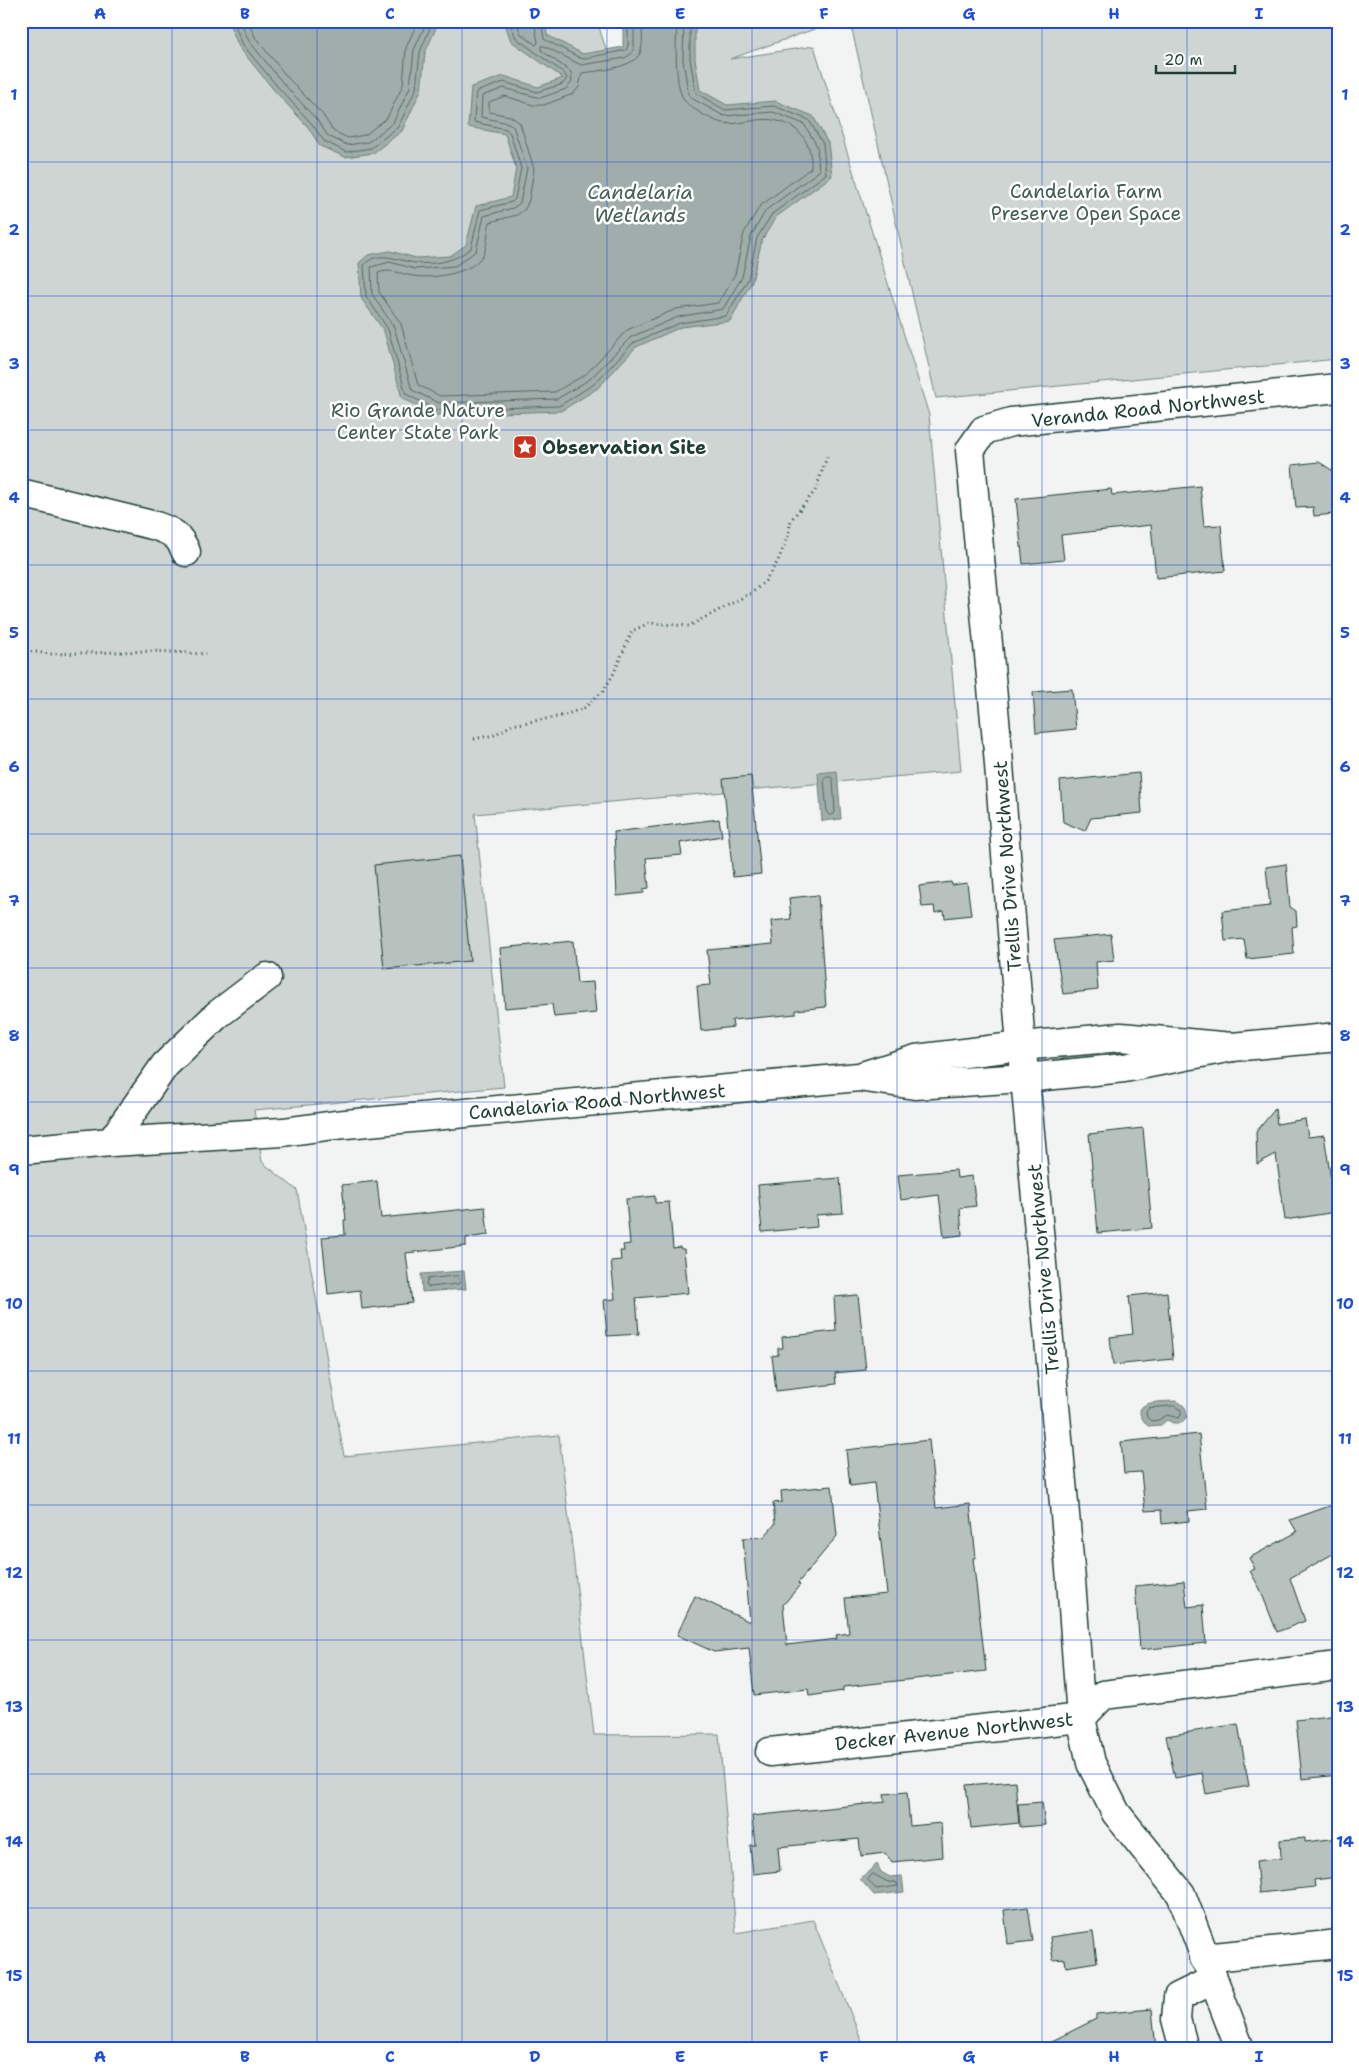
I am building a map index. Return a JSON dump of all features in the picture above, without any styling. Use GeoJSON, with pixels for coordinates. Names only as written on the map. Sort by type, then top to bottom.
{"type":"FeatureCollection","features":[{"type":"Feature","properties":{"kind":"street","name":"Veranda Road Northwest"},"geometry":{"type":"LineString","coordinates":[[970,450],[984,430],[1011,422],[1338,388]]}},
{"type":"Feature","properties":{"kind":"street","name":"Trellis Drive Northwest"},"geometry":{"type":"LineString","coordinates":[[970,450],[998,752],[1021,1046],[1071,1580],[1081,1718],[1091,1763],[1116,1813],[1181,1894],[1240,2049]]}},
{"type":"Feature","properties":{"kind":"street"},"geometry":{"type":"LineString","coordinates":[[21,493],[156,526],[174,533],[182,542],[186,552]]}},
{"type":"Feature","properties":{"kind":"street"},"geometry":{"type":"LineString","coordinates":[[111,1142],[165,1065],[216,1016],[267,977]]}},
{"type":"Feature","properties":{"kind":"street","name":"Candelaria Road Northwest"},"geometry":{"type":"LineString","coordinates":[[21,1150],[111,1142],[283,1132],[335,1125],[859,1077],[916,1059],[1021,1046],[1121,1037],[1232,1047]]}},
{"type":"Feature","properties":{"kind":"street","name":"Candelaria Road Northwest"},"geometry":{"type":"LineString","coordinates":[[859,1077],[915,1085],[1025,1078],[1124,1068],[1232,1047],[1338,1037]]}},
{"type":"Feature","properties":{"kind":"street","name":"Decker Avenue Northwest"},"geometry":{"type":"LineString","coordinates":[[770,1752],[1081,1718],[1103,1695],[1338,1666]]}},
{"type":"Feature","properties":{"kind":"street"},"geometry":{"type":"LineString","coordinates":[[1184,2049],[1176,2019],[1178,1997],[1209,1969],[1338,1944]]}},
{"type":"Feature","properties":{"kind":"path"},"geometry":{"type":"LineString","coordinates":[[474,739],[494,735],[512,725],[562,716],[584,708],[603,691],[613,675],[632,631],[649,624],[689,626],[713,615],[753,592],[765,580],[778,561],[788,536],[791,520],[815,491],[828,454]]}},
{"type":"Feature","properties":{"kind":"path"},"geometry":{"type":"LineString","coordinates":[[21,650],[50,654],[153,651],[206,654]]}},
{"type":"Feature","properties":{"kind":"green space","name":"Rio Grande Nature Center State Park"},"geometry":{"type":"Polygon","coordinates":[[[21,21],[597,21],[615,77],[642,21],[837,21],[730,59],[814,46],[929,415],[961,771],[475,814],[504,1087],[254,1110],[262,1162],[297,1190],[344,1456],[559,1435],[594,1735],[719,1734],[736,1933],[813,1920],[865,2049],[21,2049],[21,21]]]}},
{"type":"Feature","properties":{"kind":"green space","name":"Candelaria Farm Preserve Open Space"},"geometry":{"type":"Polygon","coordinates":[[[850,21],[1338,21],[1338,359],[936,398],[850,21]]]}},
{"type":"Feature","properties":{"kind":"water"},"geometry":{"type":"Polygon","coordinates":[[[228,21],[439,21],[425,53],[421,90],[402,131],[373,153],[345,157],[320,146],[308,127],[273,89],[239,47],[228,21]]]}},
{"type":"Feature","properties":{"kind":"water","name":"Candelaria Wetlands"},"geometry":{"type":"Polygon","coordinates":[[[504,21],[545,21],[547,35],[583,54],[623,47],[623,21],[695,21],[695,59],[700,90],[727,105],[775,101],[813,116],[828,143],[832,176],[776,217],[762,240],[752,281],[730,321],[681,327],[636,347],[598,388],[561,411],[436,415],[402,398],[384,331],[361,298],[359,263],[368,255],[390,251],[416,258],[450,256],[466,245],[476,206],[511,197],[516,168],[505,134],[468,127],[471,87],[504,76],[538,87],[563,78],[511,41],[504,21]]]}},
{"type":"Feature","properties":{"kind":"water"},"geometry":{"type":"Polygon","coordinates":[[[837,771],[841,819],[822,821],[818,773],[837,771]]]}},
{"type":"Feature","properties":{"kind":"water"},"geometry":{"type":"Polygon","coordinates":[[[464,1271],[466,1289],[422,1292],[421,1274],[464,1271]]]}},
{"type":"Feature","properties":{"kind":"water"},"geometry":{"type":"Polygon","coordinates":[[[1175,1401],[1186,1409],[1186,1418],[1181,1423],[1173,1423],[1167,1420],[1161,1425],[1148,1426],[1142,1418],[1140,1411],[1147,1404],[1175,1401]]]}},
{"type":"Feature","properties":{"kind":"water"},"geometry":{"type":"Polygon","coordinates":[[[877,1864],[881,1872],[890,1877],[902,1876],[904,1892],[874,1895],[860,1879],[877,1864]]]}},
{"type":"Feature","properties":{"kind":"building"},"geometry":{"type":"Polygon","coordinates":[[[1319,462],[1338,474],[1338,504],[1333,505],[1334,514],[1314,516],[1313,507],[1296,508],[1292,465],[1319,462]]]}},
{"type":"Feature","properties":{"kind":"building"},"geometry":{"type":"Polygon","coordinates":[[[1200,486],[1204,526],[1221,525],[1225,571],[1156,578],[1151,525],[1061,535],[1064,560],[1023,564],[1016,499],[1111,489],[1112,495],[1200,486]]]}},
{"type":"Feature","properties":{"kind":"building"},"geometry":{"type":"Polygon","coordinates":[[[1072,689],[1076,729],[1036,733],[1033,692],[1072,689]]]}},
{"type":"Feature","properties":{"kind":"building"},"geometry":{"type":"Polygon","coordinates":[[[1139,773],[1142,813],[1091,818],[1085,831],[1063,822],[1060,781],[1139,773]]]}},
{"type":"Feature","properties":{"kind":"building"},"geometry":{"type":"Polygon","coordinates":[[[751,776],[761,874],[733,877],[723,779],[751,776]]]}},
{"type":"Feature","properties":{"kind":"building"},"geometry":{"type":"Polygon","coordinates":[[[719,819],[722,836],[680,843],[682,855],[646,858],[649,888],[643,889],[644,893],[617,896],[614,832],[719,819]]]}},
{"type":"Feature","properties":{"kind":"building"},"geometry":{"type":"Polygon","coordinates":[[[460,856],[470,961],[384,969],[374,865],[460,856]]]}},
{"type":"Feature","properties":{"kind":"building"},"geometry":{"type":"Polygon","coordinates":[[[1286,864],[1290,907],[1296,911],[1297,926],[1292,927],[1294,954],[1247,959],[1244,939],[1225,941],[1222,911],[1270,906],[1266,867],[1286,864]]]}},
{"type":"Feature","properties":{"kind":"building"},"geometry":{"type":"Polygon","coordinates":[[[951,882],[952,885],[967,883],[971,915],[945,918],[944,911],[935,913],[934,906],[922,907],[919,886],[951,882]]]}},
{"type":"Feature","properties":{"kind":"building"},"geometry":{"type":"Polygon","coordinates":[[[818,895],[826,1007],[796,1010],[796,1014],[732,1020],[733,1027],[701,1031],[697,986],[711,985],[707,950],[773,944],[771,921],[791,919],[789,898],[818,895]]]}},
{"type":"Feature","properties":{"kind":"building"},"geometry":{"type":"Polygon","coordinates":[[[1111,934],[1114,960],[1096,962],[1098,990],[1063,994],[1054,940],[1111,934]]]}},
{"type":"Feature","properties":{"kind":"building"},"geometry":{"type":"Polygon","coordinates":[[[573,941],[577,983],[593,982],[596,1013],[554,1017],[552,1004],[505,1008],[500,948],[573,941]]]}},
{"type":"Feature","properties":{"kind":"building"},"geometry":{"type":"Polygon","coordinates":[[[1275,1109],[1277,1124],[1305,1119],[1308,1137],[1324,1135],[1336,1212],[1285,1220],[1276,1154],[1257,1164],[1256,1132],[1275,1109]]]}},
{"type":"Feature","properties":{"kind":"building"},"geometry":{"type":"Polygon","coordinates":[[[1143,1128],[1152,1228],[1098,1233],[1089,1134],[1143,1128]]]}},
{"type":"Feature","properties":{"kind":"building"},"geometry":{"type":"Polygon","coordinates":[[[956,1170],[957,1178],[972,1176],[976,1206],[960,1208],[962,1235],[944,1237],[939,1195],[901,1200],[898,1175],[956,1170]]]}},
{"type":"Feature","properties":{"kind":"building"},"geometry":{"type":"Polygon","coordinates":[[[840,1178],[843,1213],[816,1215],[817,1227],[762,1232],[758,1185],[840,1178]]]}},
{"type":"Feature","properties":{"kind":"building"},"geometry":{"type":"Polygon","coordinates":[[[377,1181],[381,1218],[485,1207],[488,1235],[466,1238],[466,1246],[406,1253],[412,1303],[362,1309],[360,1290],[328,1294],[322,1237],[345,1235],[344,1220],[346,1220],[342,1185],[377,1181]]]}},
{"type":"Feature","properties":{"kind":"building"},"geometry":{"type":"Polygon","coordinates":[[[655,1196],[655,1203],[669,1202],[673,1248],[680,1247],[684,1249],[688,1293],[636,1298],[639,1334],[607,1336],[604,1300],[615,1299],[611,1261],[621,1260],[620,1251],[624,1251],[623,1245],[630,1244],[626,1199],[655,1196]]]}},
{"type":"Feature","properties":{"kind":"building"},"geometry":{"type":"Polygon","coordinates":[[[1167,1292],[1173,1359],[1113,1365],[1110,1337],[1133,1334],[1129,1296],[1167,1292]]]}},
{"type":"Feature","properties":{"kind":"building"},"geometry":{"type":"Polygon","coordinates":[[[858,1295],[866,1370],[835,1373],[836,1384],[776,1391],[772,1356],[778,1355],[778,1348],[783,1348],[782,1337],[836,1331],[834,1297],[858,1295]]]}},
{"type":"Feature","properties":{"kind":"building"},"geometry":{"type":"Polygon","coordinates":[[[1199,1434],[1207,1509],[1188,1511],[1189,1521],[1162,1524],[1161,1510],[1145,1511],[1141,1472],[1124,1473],[1121,1442],[1199,1434]]]}},
{"type":"Feature","properties":{"kind":"building"},"geometry":{"type":"Polygon","coordinates":[[[929,1440],[936,1508],[970,1504],[976,1558],[973,1558],[986,1671],[843,1687],[843,1691],[809,1696],[808,1689],[754,1695],[749,1648],[714,1652],[677,1635],[695,1596],[750,1622],[743,1538],[764,1537],[775,1524],[773,1503],[782,1502],[781,1491],[832,1486],[837,1536],[798,1583],[800,1585],[783,1605],[787,1645],[837,1639],[836,1635],[849,1633],[845,1598],[887,1594],[874,1483],[850,1486],[846,1450],[929,1440]]]}},
{"type":"Feature","properties":{"kind":"building"},"geometry":{"type":"Polygon","coordinates":[[[1338,1503],[1338,1551],[1290,1578],[1305,1621],[1277,1632],[1260,1589],[1250,1571],[1255,1569],[1249,1558],[1297,1532],[1290,1520],[1338,1503]]]}},
{"type":"Feature","properties":{"kind":"building"},"geometry":{"type":"Polygon","coordinates":[[[1184,1581],[1187,1607],[1203,1605],[1206,1643],[1140,1650],[1135,1586],[1184,1581]]]}},
{"type":"Feature","properties":{"kind":"building"},"geometry":{"type":"Polygon","coordinates":[[[1338,1715],[1338,1775],[1302,1779],[1296,1720],[1338,1715]]]}},
{"type":"Feature","properties":{"kind":"building"},"geometry":{"type":"Polygon","coordinates":[[[1238,1724],[1249,1786],[1206,1794],[1202,1773],[1175,1778],[1166,1736],[1238,1724]]]}},
{"type":"Feature","properties":{"kind":"building"},"geometry":{"type":"Polygon","coordinates":[[[1015,1781],[1019,1823],[971,1828],[966,1785],[1015,1781]]]}},
{"type":"Feature","properties":{"kind":"building"},"geometry":{"type":"Polygon","coordinates":[[[907,1792],[910,1826],[941,1823],[943,1857],[892,1862],[885,1853],[861,1856],[859,1839],[778,1847],[780,1871],[753,1874],[750,1845],[755,1845],[752,1816],[885,1802],[884,1794],[907,1792]]]}},
{"type":"Feature","properties":{"kind":"building"},"geometry":{"type":"Polygon","coordinates":[[[1042,1802],[1045,1825],[1020,1827],[1018,1804],[1042,1802]]]}},
{"type":"Feature","properties":{"kind":"building"},"geometry":{"type":"Polygon","coordinates":[[[1305,1838],[1305,1842],[1338,1838],[1338,1877],[1314,1880],[1315,1887],[1259,1893],[1256,1861],[1281,1858],[1280,1840],[1305,1838]]]}},
{"type":"Feature","properties":{"kind":"building"},"geometry":{"type":"Polygon","coordinates":[[[1028,1907],[1033,1941],[1008,1944],[1004,1910],[1028,1907]]]}},
{"type":"Feature","properties":{"kind":"building"},"geometry":{"type":"Polygon","coordinates":[[[1093,1931],[1097,1962],[1066,1967],[1065,1959],[1053,1960],[1050,1937],[1093,1931]]]}},
{"type":"Feature","properties":{"kind":"building"},"geometry":{"type":"Polygon","coordinates":[[[1152,2009],[1156,2049],[1036,2049],[1096,2019],[1096,2014],[1152,2009]]]}},
{"type":"Feature","properties":{"kind":"place","name":"Observation Site"},"geometry":{"type":"Point","coordinates":[525,447]}}]}
